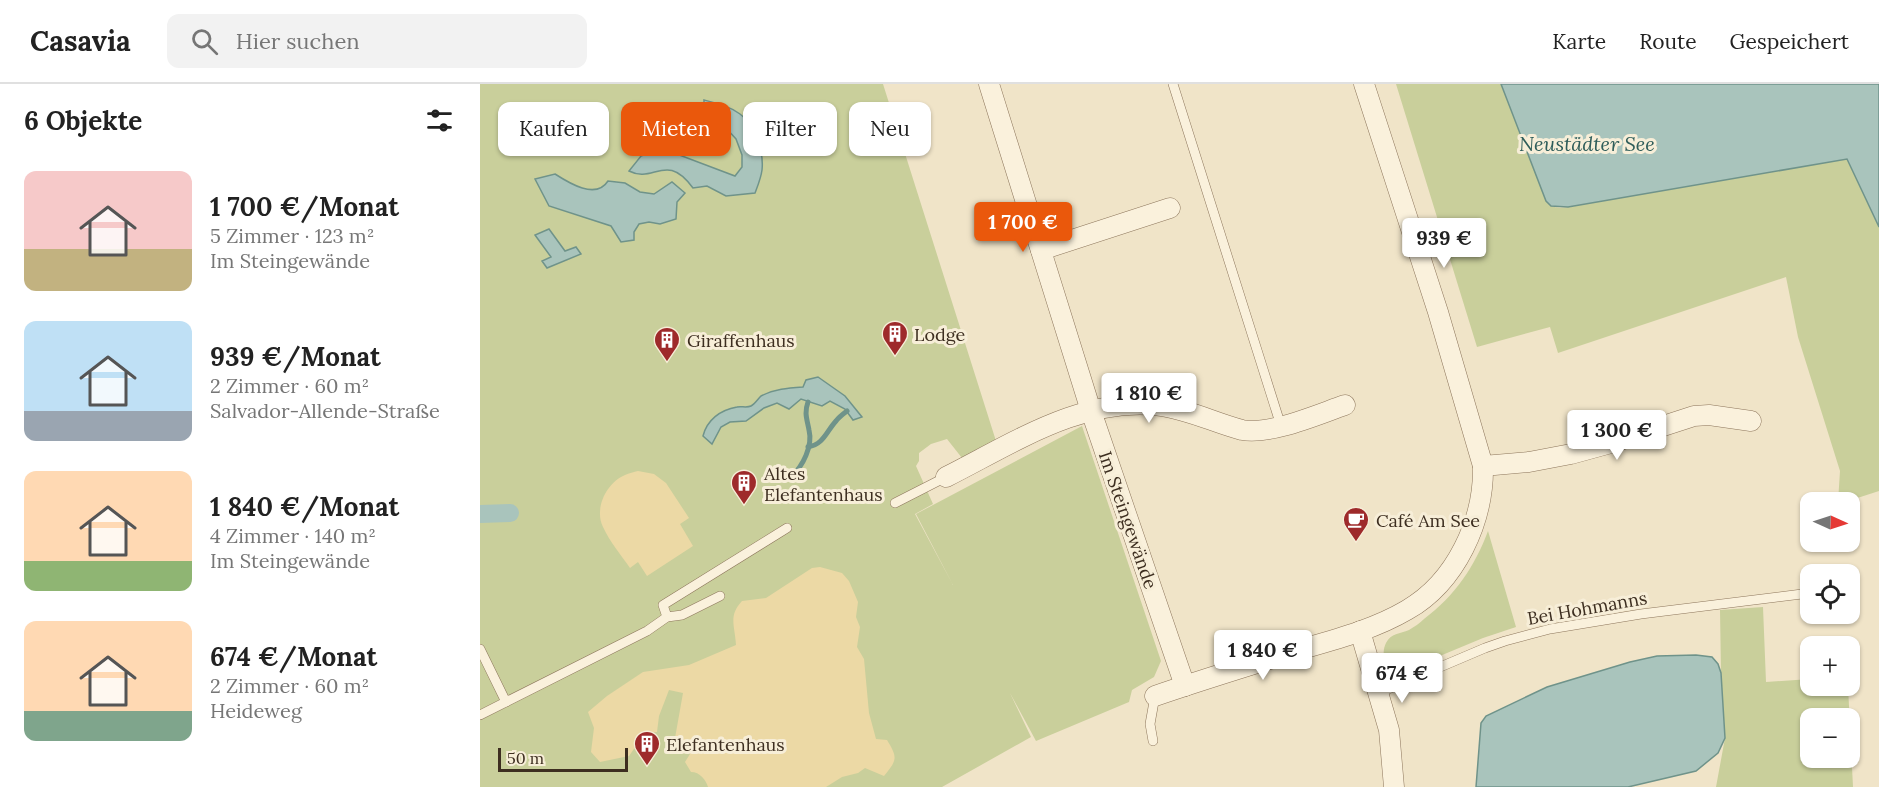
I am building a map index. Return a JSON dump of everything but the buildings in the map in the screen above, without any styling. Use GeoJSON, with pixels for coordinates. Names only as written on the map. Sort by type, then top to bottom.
{"type":"FeatureCollection","features":[{"type":"Feature","properties":{"kind":"street","name":"Im Steingewände"},"geometry":{"type":"LineString","coordinates":[[988,84],[1091,411],[1185,686]]}},
{"type":"Feature","properties":{"kind":"street"},"geometry":{"type":"LineString","coordinates":[[1155,696],[1360,631],[1409,609],[1439,583],[1451,568],[1466,545],[1476,518],[1482,488],[1483,466],[1438,312],[1364,84]]}},
{"type":"Feature","properties":{"kind":"street"},"geometry":{"type":"LineString","coordinates":[[1041,250],[1170,208]]}},
{"type":"Feature","properties":{"kind":"street"},"geometry":{"type":"LineString","coordinates":[[946,477],[1065,418],[1116,406],[1154,405],[1184,411],[1246,431],[1258,432],[1345,405]]}},
{"type":"Feature","properties":{"kind":"street"},"geometry":{"type":"LineString","coordinates":[[1483,466],[1529,462],[1571,454],[1698,415],[1716,415],[1751,421]]}},
{"type":"Feature","properties":{"kind":"street"},"geometry":{"type":"LineString","coordinates":[[1360,631],[1391,739],[1394,787]]}},
{"type":"Feature","properties":{"kind":"lane"},"geometry":{"type":"LineString","coordinates":[[1173,84],[1281,426]]}},
{"type":"Feature","properties":{"kind":"lane"},"geometry":{"type":"LineString","coordinates":[[895,503],[946,477]]}},
{"type":"Feature","properties":{"kind":"lane"},"geometry":{"type":"LineString","coordinates":[[667,617],[663,605],[787,528]]}},
{"type":"Feature","properties":{"kind":"lane","name":"Bei Hohmanns"},"geometry":{"type":"LineString","coordinates":[[1379,693],[1485,648],[1550,628],[1641,614],[1800,595]]}},
{"type":"Feature","properties":{"kind":"lane"},"geometry":{"type":"LineString","coordinates":[[480,716],[647,632],[667,617],[682,615],[720,596]]}},
{"type":"Feature","properties":{"kind":"lane"},"geometry":{"type":"LineString","coordinates":[[480,649],[506,702]]}},
{"type":"Feature","properties":{"kind":"lane"},"geometry":{"type":"LineString","coordinates":[[1153,741],[1150,724],[1155,696]]}},
{"type":"Feature","properties":{"kind":"green space"},"geometry":{"type":"Polygon","coordinates":[[[480,84],[883,84],[889,102],[849,102],[849,156],[906,156],[996,441],[962,458],[947,439],[931,444],[919,453],[916,466],[933,504],[915,514],[953,585],[916,514],[1082,426],[1161,661],[1154,677],[1132,690],[1129,702],[1036,741],[1010,693],[1031,737],[942,787],[480,787],[480,84]]]}},
{"type":"Feature","properties":{"kind":"green space"},"geometry":{"type":"Polygon","coordinates":[[[1396,84],[1501,84],[1546,201],[1556,207],[1568,207],[1847,159],[1879,227],[1879,491],[1860,497],[1860,492],[1839,492],[1840,471],[1798,337],[1786,277],[1558,353],[1550,327],[1477,347],[1396,84]]]}},
{"type":"Feature","properties":{"kind":"green space"},"geometry":{"type":"Polygon","coordinates":[[[1488,531],[1516,627],[1435,658],[1422,669],[1391,679],[1384,657],[1384,648],[1388,640],[1415,626],[1445,600],[1463,580],[1488,531]]]}},
{"type":"Feature","properties":{"kind":"green space"},"geometry":{"type":"Polygon","coordinates":[[[1763,607],[1766,682],[1800,680],[1800,696],[1849,696],[1849,708],[1800,708],[1800,768],[1852,768],[1853,787],[1716,787],[1725,738],[1720,610],[1763,607]]]}},
{"type":"Feature","properties":{"kind":"sand"},"geometry":{"type":"Polygon","coordinates":[[[638,471],[654,474],[666,483],[689,518],[680,524],[693,546],[647,576],[638,562],[630,568],[603,527],[600,512],[607,490],[612,484],[627,474],[638,471]]]}},
{"type":"Feature","properties":{"kind":"sand"},"geometry":{"type":"Polygon","coordinates":[[[820,567],[842,573],[849,581],[858,602],[856,617],[860,627],[857,647],[864,659],[869,713],[876,739],[887,740],[894,755],[894,762],[884,776],[865,768],[858,773],[842,777],[826,787],[708,787],[702,777],[691,772],[685,762],[690,754],[685,745],[675,738],[683,693],[669,690],[659,716],[657,732],[645,733],[629,756],[600,762],[591,752],[594,728],[588,712],[607,696],[643,672],[689,665],[736,645],[734,617],[742,601],[766,598],[812,568],[820,567]]]}},
{"type":"Feature","properties":{"kind":"water","name":"Neustädter See"},"geometry":{"type":"Polygon","coordinates":[[[1501,84],[1879,84],[1879,227],[1847,159],[1568,207],[1551,206],[1546,201],[1501,84]]]}},
{"type":"Feature","properties":{"kind":"water"},"geometry":{"type":"Polygon","coordinates":[[[731,109],[743,117],[743,156],[761,156],[762,170],[755,193],[726,196],[707,186],[693,188],[684,177],[675,172],[660,170],[638,174],[629,171],[641,156],[682,156],[735,176],[742,167],[742,155],[736,139],[731,134],[731,109]]]}},
{"type":"Feature","properties":{"kind":"water"},"geometry":{"type":"Polygon","coordinates":[[[555,174],[590,190],[603,187],[608,181],[625,183],[640,192],[654,194],[672,182],[685,193],[677,202],[676,219],[660,224],[649,222],[639,224],[634,232],[634,240],[621,242],[611,226],[549,206],[535,179],[555,174]]]}},
{"type":"Feature","properties":{"kind":"water"},"geometry":{"type":"Polygon","coordinates":[[[549,229],[565,251],[576,247],[581,254],[547,268],[542,261],[551,257],[535,235],[549,229]]]}},
{"type":"Feature","properties":{"kind":"water"},"geometry":{"type":"Polygon","coordinates":[[[818,377],[845,396],[862,417],[853,420],[845,409],[830,401],[822,406],[801,399],[789,409],[777,403],[764,408],[746,421],[730,422],[721,427],[712,444],[703,436],[711,421],[725,411],[737,407],[749,407],[761,396],[781,389],[803,387],[806,380],[818,377]]]}},
{"type":"Feature","properties":{"kind":"water"},"geometry":{"type":"Polygon","coordinates":[[[1657,656],[1712,657],[1718,664],[1721,673],[1725,738],[1718,753],[1696,771],[1628,787],[1476,787],[1481,723],[1486,716],[1547,687],[1630,662],[1657,656]]]}},
{"type":"Feature","properties":{"kind":"waterway"},"geometry":{"type":"LineString","coordinates":[[791,477],[803,462],[810,443],[806,413],[808,402]]}},
{"type":"Feature","properties":{"kind":"waterway"},"geometry":{"type":"LineString","coordinates":[[808,447],[818,443],[847,411]]}},
{"type":"Feature","properties":{"kind":"waterway"},"geometry":{"type":"LineString","coordinates":[[480,514],[510,513]]}},
{"type":"Feature","properties":{"kind":"place","name":"Lodge"},"geometry":{"type":"Point","coordinates":[895,357]}},
{"type":"Feature","properties":{"kind":"place","name":"Giraffenhaus"},"geometry":{"type":"Point","coordinates":[667,363]}},
{"type":"Feature","properties":{"kind":"place","name":"Altes Elefantenhaus"},"geometry":{"type":"Point","coordinates":[744,506]}},
{"type":"Feature","properties":{"kind":"place","name":"Café Am See"},"geometry":{"type":"Point","coordinates":[1356,543]}},
{"type":"Feature","properties":{"kind":"place","name":"Elefantenhaus"},"geometry":{"type":"Point","coordinates":[647,767]}}]}
